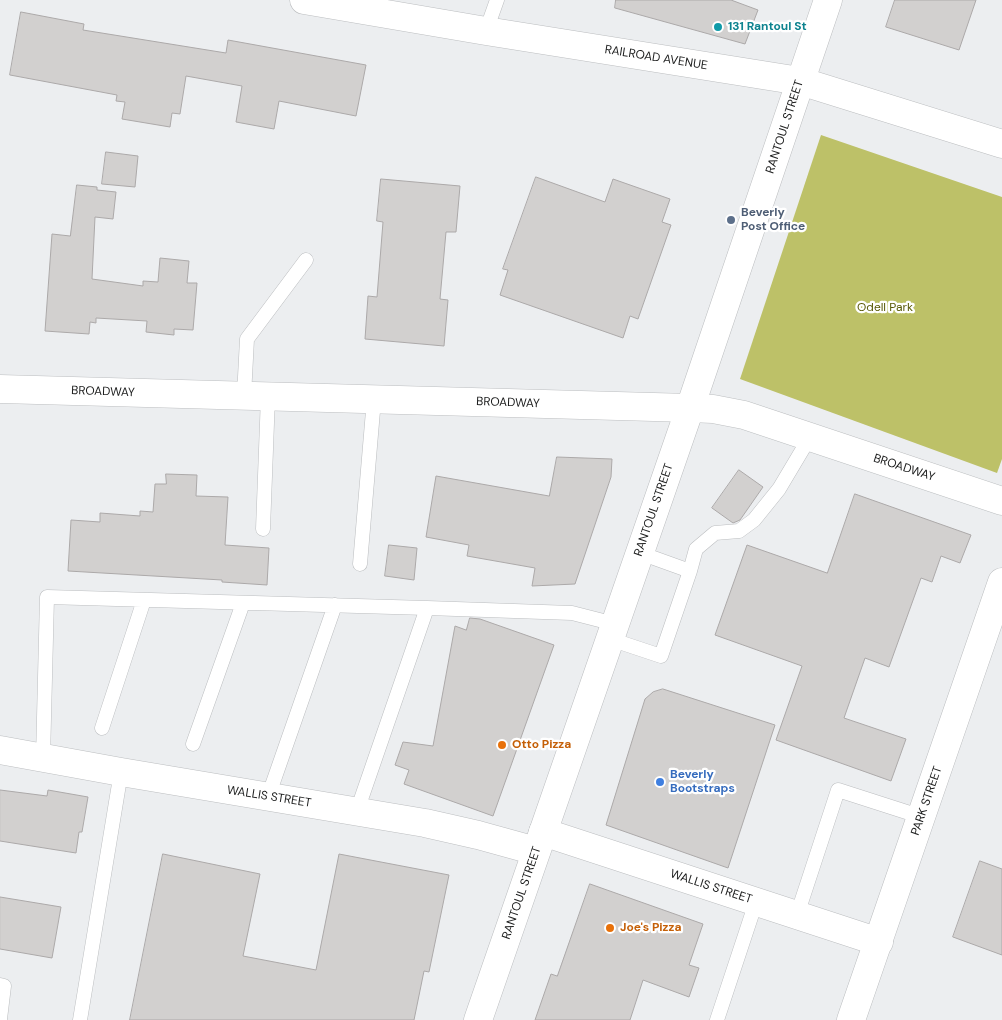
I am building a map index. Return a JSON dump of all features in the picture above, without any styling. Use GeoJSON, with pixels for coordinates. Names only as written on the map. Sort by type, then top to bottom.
{"type":"FeatureCollection","features":[{"type":"Feature","properties":{"kind":"main road","name":"RAILROAD AVENUE"},"geometry":{"type":"LineString","coordinates":[[304,0],[367,5],[486,31],[800,81],[1002,144]]}},
{"type":"Feature","properties":{"kind":"main road","name":"RANTOUL STREET"},"geometry":{"type":"LineString","coordinates":[[478,1020],[690,408],[828,0]]}},
{"type":"Feature","properties":{"kind":"main road","name":"BROADWAY"},"geometry":{"type":"LineString","coordinates":[[0,389],[713,409],[744,415],[1002,501]]}},
{"type":"Feature","properties":{"kind":"main road","name":"PARK STREET"},"geometry":{"type":"LineString","coordinates":[[851,1020],[1002,582]]}},
{"type":"Feature","properties":{"kind":"main road","name":"WALLIS STREET"},"geometry":{"type":"LineString","coordinates":[[0,750],[268,797],[425,822],[485,837],[540,842],[756,902],[879,942]]}},
{"type":"Feature","properties":{"kind":"lane"},"geometry":{"type":"LineString","coordinates":[[486,31],[496,0]]}},
{"type":"Feature","properties":{"kind":"lane"},"geometry":{"type":"LineString","coordinates":[[263,529],[256,396],[247,339],[306,260]]}},
{"type":"Feature","properties":{"kind":"lane"},"geometry":{"type":"LineString","coordinates":[[360,564],[374,399]]}},
{"type":"Feature","properties":{"kind":"lane"},"geometry":{"type":"LineString","coordinates":[[43,758],[47,597],[572,613],[613,631],[661,656],[696,549],[715,533],[739,531],[754,520],[779,489],[810,437]]}},
{"type":"Feature","properties":{"kind":"lane"},"geometry":{"type":"LineString","coordinates":[[640,553],[690,570]]}},
{"type":"Feature","properties":{"kind":"lane"},"geometry":{"type":"LineString","coordinates":[[102,728],[144,600]]}},
{"type":"Feature","properties":{"kind":"lane"},"geometry":{"type":"LineString","coordinates":[[193,744],[243,603]]}},
{"type":"Feature","properties":{"kind":"lane"},"geometry":{"type":"LineString","coordinates":[[268,797],[335,605]]}},
{"type":"Feature","properties":{"kind":"lane"},"geometry":{"type":"LineString","coordinates":[[358,811],[427,608]]}},
{"type":"Feature","properties":{"kind":"lane"},"geometry":{"type":"LineString","coordinates":[[80,1020],[122,772]]}},
{"type":"Feature","properties":{"kind":"lane"},"geometry":{"type":"LineString","coordinates":[[797,915],[838,790],[922,817]]}},
{"type":"Feature","properties":{"kind":"lane"},"geometry":{"type":"LineString","coordinates":[[717,1020],[756,902]]}},
{"type":"Feature","properties":{"kind":"lane"},"geometry":{"type":"LineString","coordinates":[[0,986],[4,986],[0,1019]]}},
{"type":"Feature","properties":{"kind":"green space","name":"Odell Park"},"geometry":{"type":"Polygon","coordinates":[[[821,135],[1002,197],[1002,459],[997,473],[740,379],[821,135]]]}},
{"type":"Feature","properties":{"kind":"building","name":"131 Rantoul St"},"geometry":{"type":"Polygon","coordinates":[[[616,0],[731,0],[758,10],[745,44],[615,8],[616,0]]]}},
{"type":"Feature","properties":{"kind":"building"},"geometry":{"type":"Polygon","coordinates":[[[895,0],[976,0],[959,50],[886,27],[895,0]]]}},
{"type":"Feature","properties":{"kind":"building"},"geometry":{"type":"Polygon","coordinates":[[[21,12],[84,24],[83,30],[226,53],[228,40],[366,65],[356,116],[279,101],[274,129],[236,122],[242,86],[186,76],[180,114],[172,113],[170,127],[122,119],[125,102],[116,101],[117,95],[10,75],[21,12]]]}},
{"type":"Feature","properties":{"kind":"building"},"geometry":{"type":"Polygon","coordinates":[[[106,152],[138,156],[135,187],[102,184],[106,152]]]}},
{"type":"Feature","properties":{"kind":"building"},"geometry":{"type":"Polygon","coordinates":[[[536,177],[605,202],[613,179],[670,199],[662,222],[671,225],[638,319],[630,316],[623,338],[500,295],[508,270],[503,269],[536,177]]]}},
{"type":"Feature","properties":{"kind":"building"},"geometry":{"type":"Polygon","coordinates":[[[381,179],[460,186],[456,232],[446,232],[440,299],[448,300],[444,346],[365,339],[368,296],[377,297],[383,222],[377,221],[381,179]]]}},
{"type":"Feature","properties":{"kind":"building"},"geometry":{"type":"Polygon","coordinates":[[[77,185],[97,187],[97,190],[116,192],[113,219],[95,217],[92,279],[143,286],[143,281],[158,282],[160,258],[189,261],[187,283],[197,283],[193,330],[174,329],[174,335],[146,332],[147,321],[96,318],[96,323],[90,322],[89,334],[45,331],[52,234],[70,236],[77,185]]]}},
{"type":"Feature","properties":{"kind":"building"},"geometry":{"type":"Polygon","coordinates":[[[557,457],[612,459],[611,477],[575,584],[532,586],[535,568],[467,556],[469,545],[426,537],[436,476],[549,496],[557,457]]]}},
{"type":"Feature","properties":{"kind":"building"},"geometry":{"type":"Polygon","coordinates":[[[739,470],[763,487],[740,520],[733,523],[712,508],[739,470]]]}},
{"type":"Feature","properties":{"kind":"building"},"geometry":{"type":"Polygon","coordinates":[[[166,474],[197,475],[196,496],[228,497],[225,545],[269,548],[267,585],[222,582],[222,580],[68,571],[71,520],[100,522],[100,513],[140,516],[140,511],[153,512],[155,484],[166,484],[166,474]]]}},
{"type":"Feature","properties":{"kind":"building"},"geometry":{"type":"Polygon","coordinates":[[[855,494],[971,535],[960,563],[941,556],[932,582],[921,578],[889,667],[865,658],[844,718],[906,739],[891,781],[776,740],[802,666],[715,635],[747,545],[827,573],[855,494]]]}},
{"type":"Feature","properties":{"kind":"building"},"geometry":{"type":"Polygon","coordinates":[[[389,545],[417,548],[414,580],[385,576],[389,545]]]}},
{"type":"Feature","properties":{"kind":"building"},"geometry":{"type":"Polygon","coordinates":[[[470,618],[480,619],[554,645],[493,816],[404,784],[409,770],[395,765],[403,742],[433,746],[455,626],[466,630],[470,618]]]}},
{"type":"Feature","properties":{"kind":"building"},"geometry":{"type":"Polygon","coordinates":[[[663,689],[775,725],[728,868],[606,825],[645,699],[653,692],[663,689]]]}},
{"type":"Feature","properties":{"kind":"building"},"geometry":{"type":"Polygon","coordinates":[[[0,790],[47,796],[48,790],[88,797],[76,853],[0,841],[0,790]]]}},
{"type":"Feature","properties":{"kind":"building"},"geometry":{"type":"Polygon","coordinates":[[[163,854],[260,874],[243,956],[316,970],[339,854],[449,875],[429,972],[424,971],[414,1020],[130,1020],[163,854]]]}},
{"type":"Feature","properties":{"kind":"building"},"geometry":{"type":"Polygon","coordinates":[[[980,861],[1002,869],[1002,955],[953,937],[980,861]]]}},
{"type":"Feature","properties":{"kind":"building"},"geometry":{"type":"Polygon","coordinates":[[[590,884],[703,924],[689,965],[699,968],[689,997],[643,980],[630,1020],[535,1020],[551,974],[557,976],[590,884]]]}},
{"type":"Feature","properties":{"kind":"building"},"geometry":{"type":"Polygon","coordinates":[[[0,897],[61,907],[52,958],[0,949],[0,897]]]}},
{"type":"Feature","properties":{"kind":"place","name":"131 Rantoul St"},"geometry":{"type":"Point","coordinates":[718,27]}},
{"type":"Feature","properties":{"kind":"place","name":"Beverly Post Office"},"geometry":{"type":"Point","coordinates":[731,220]}},
{"type":"Feature","properties":{"kind":"place","name":"Otto Pizza"},"geometry":{"type":"Point","coordinates":[502,745]}},
{"type":"Feature","properties":{"kind":"place","name":"Beverly Bootstraps"},"geometry":{"type":"Point","coordinates":[660,782]}},
{"type":"Feature","properties":{"kind":"place","name":"Joe's Pizza"},"geometry":{"type":"Point","coordinates":[610,928]}}]}
